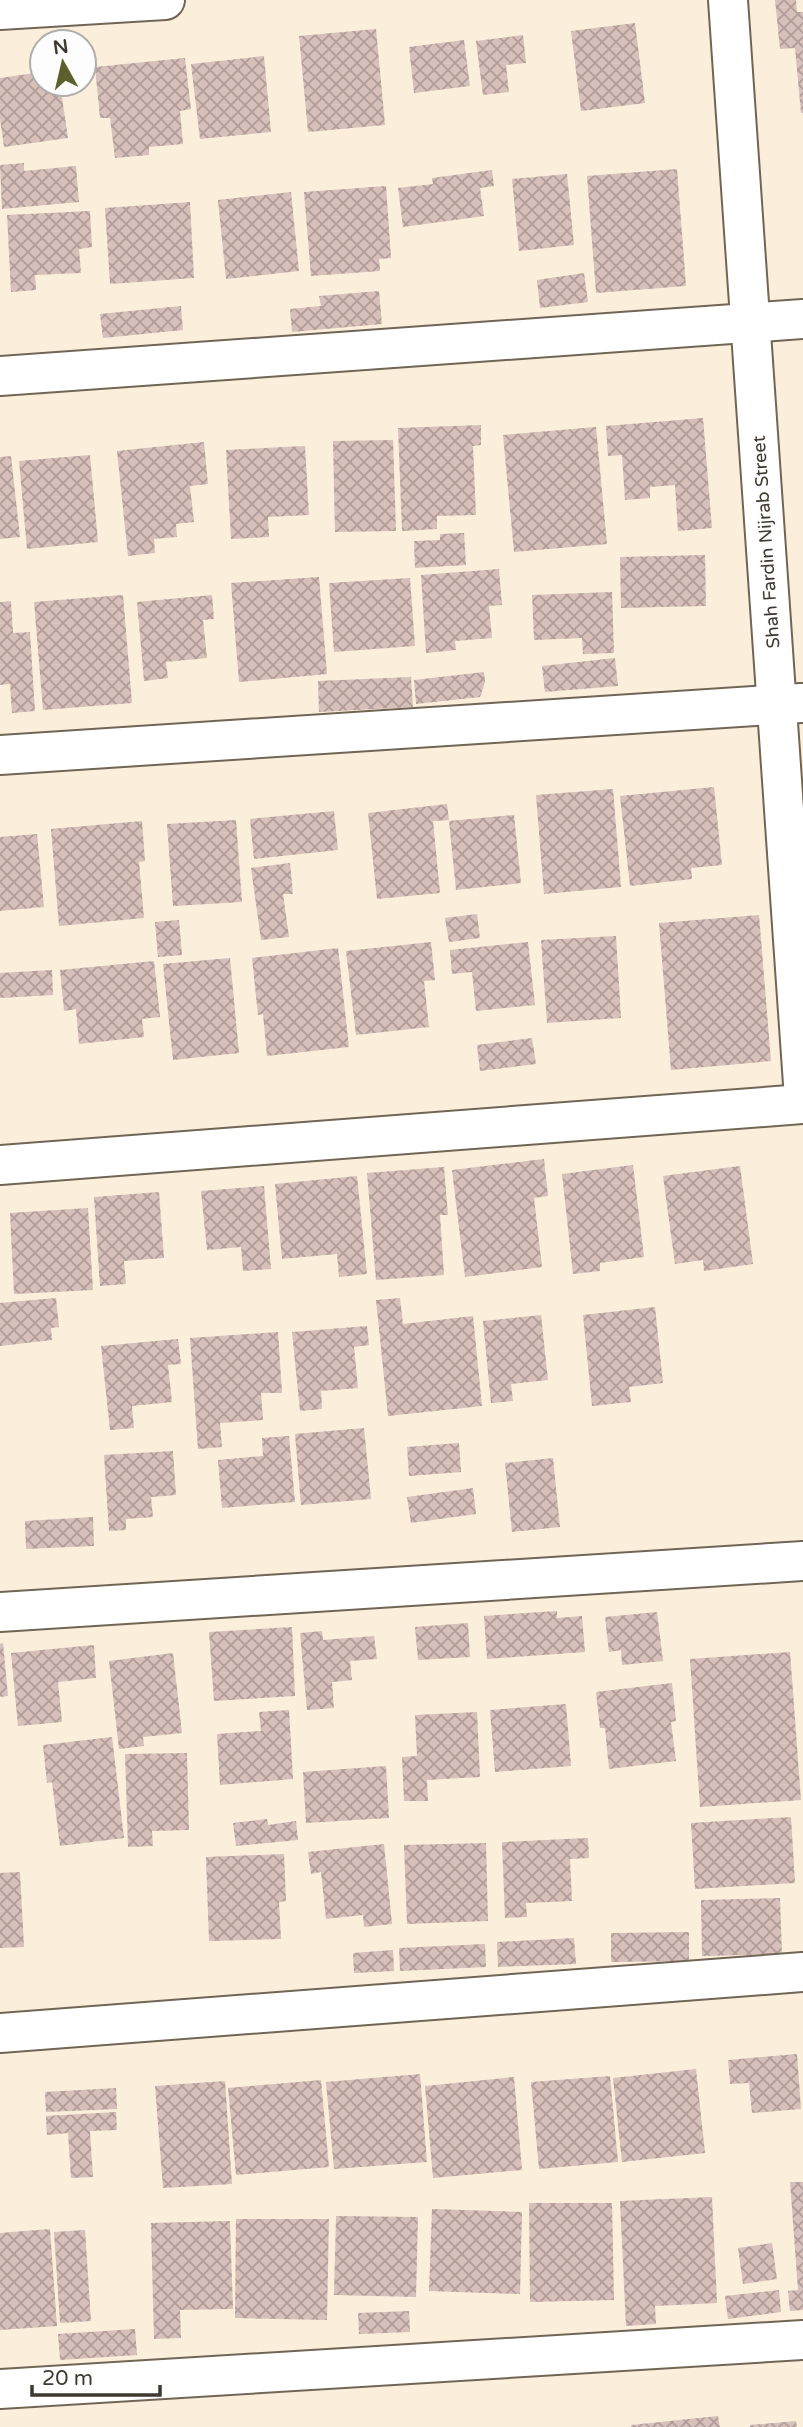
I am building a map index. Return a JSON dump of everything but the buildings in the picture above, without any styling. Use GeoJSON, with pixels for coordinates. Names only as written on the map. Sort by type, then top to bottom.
{"type":"FeatureCollection","features":[{"type":"Feature","properties":{"kind":"street"},"geometry":{"type":"LineString","coordinates":[[0,10],[165,0]]}},
{"type":"Feature","properties":{"kind":"street","name":"Shah Fardin Nijrab Street"},"geometry":{"type":"LineString","coordinates":[[729,0],[751,322],[790,703],[803,1084]]}},
{"type":"Feature","properties":{"kind":"street"},"geometry":{"type":"LineString","coordinates":[[0,376],[803,318]]}},
{"type":"Feature","properties":{"kind":"street"},"geometry":{"type":"LineString","coordinates":[[0,755],[790,703]]}},
{"type":"Feature","properties":{"kind":"street"},"geometry":{"type":"LineString","coordinates":[[0,1165],[803,1104]]}},
{"type":"Feature","properties":{"kind":"street"},"geometry":{"type":"LineString","coordinates":[[0,1612],[803,1561]]}},
{"type":"Feature","properties":{"kind":"street"},"geometry":{"type":"LineString","coordinates":[[0,2034],[803,1972]]}},
{"type":"Feature","properties":{"kind":"street"},"geometry":{"type":"LineString","coordinates":[[0,2389],[803,2340]]}}]}
